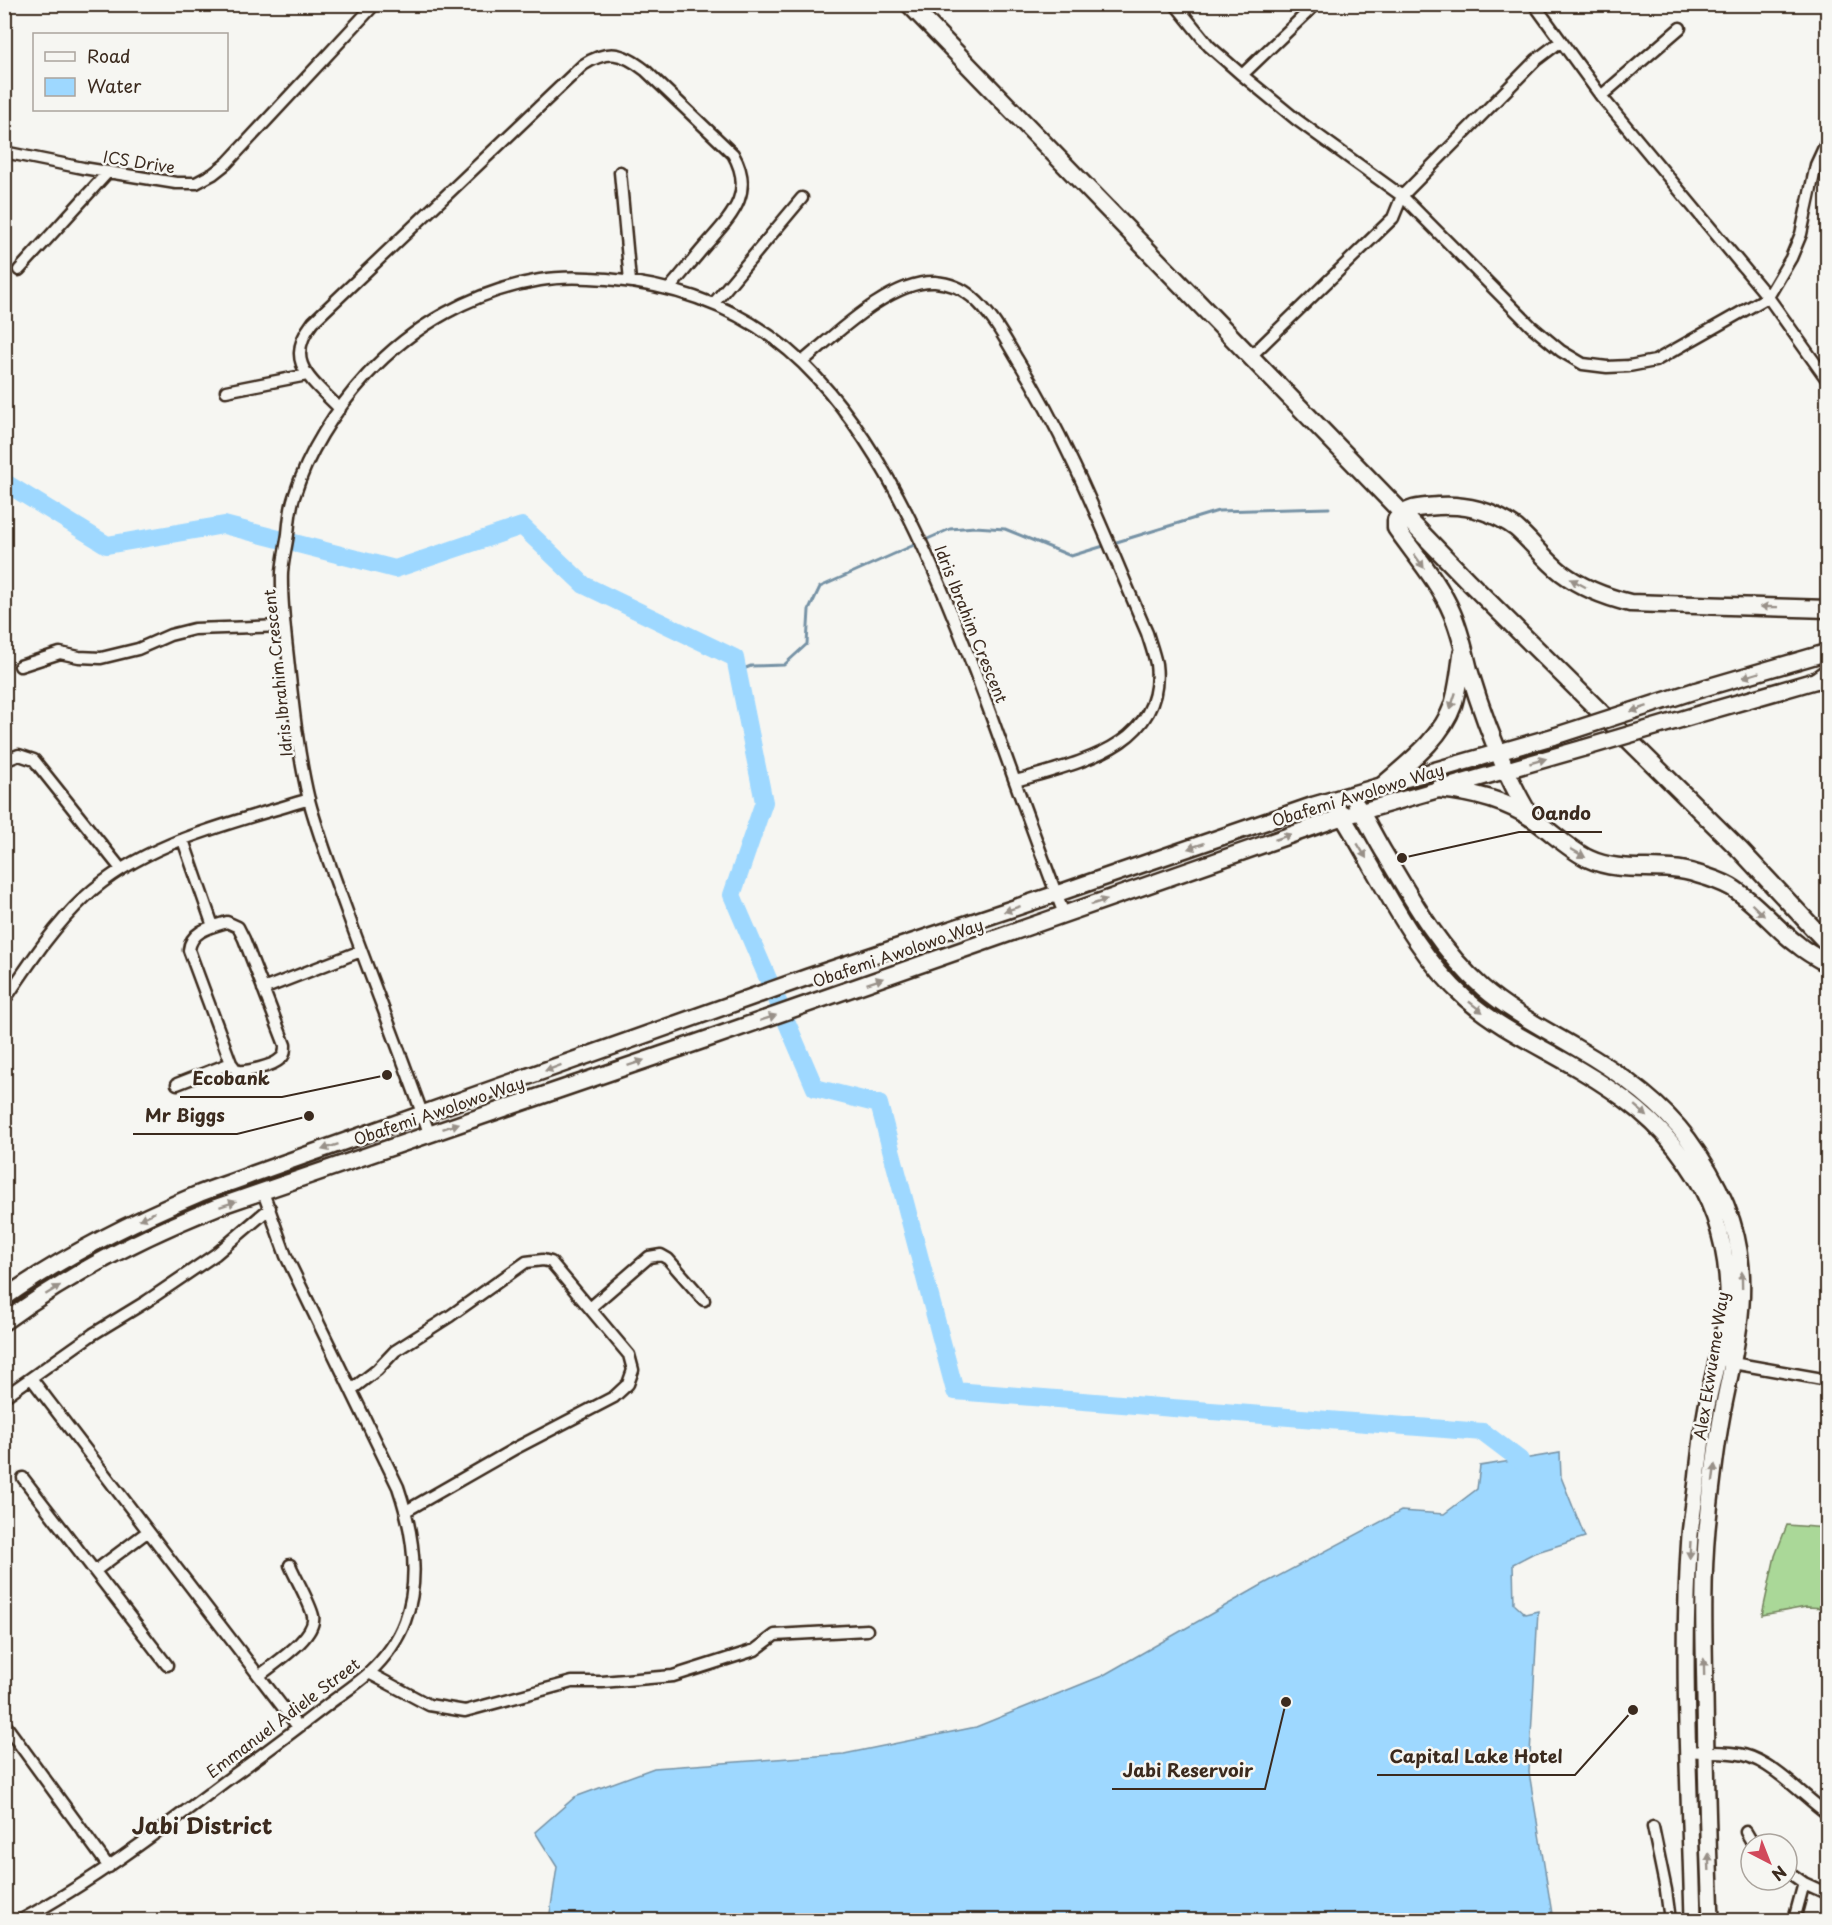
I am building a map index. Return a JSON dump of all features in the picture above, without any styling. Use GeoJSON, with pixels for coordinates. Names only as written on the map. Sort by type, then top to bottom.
{"type":"FeatureCollection","features":[{"type":"Feature","properties":{"kind":"main road"},"geometry":{"type":"LineString","coordinates":[[909,4],[1467,580],[1741,852],[1827,944]]}},
{"type":"Feature","properties":{"kind":"main road"},"geometry":{"type":"LineString","coordinates":[[1531,818],[1498,752],[1451,610],[1442,593],[1396,528],[1396,520],[1403,513],[1421,506],[1444,505],[1483,510],[1516,529],[1561,573],[1611,598],[1630,603],[1827,609]]}},
{"type":"Feature","properties":{"kind":"main road"},"geometry":{"type":"LineString","coordinates":[[1382,786],[1426,746],[1442,728],[1452,707],[1458,685],[1463,644]]}},
{"type":"Feature","properties":{"kind":"main road","name":"Obafemi Awolowo Way"},"geometry":{"type":"LineString","coordinates":[[4,1298],[56,1265],[151,1214],[200,1193],[808,977],[1314,805],[1555,736],[1827,652]]}},
{"type":"Feature","properties":{"kind":"main road","name":"Obafemi Awolowo Way"},"geometry":{"type":"LineString","coordinates":[[4,1322],[52,1290],[132,1244],[178,1223],[263,1192],[1360,811],[1584,748],[1824,676]]}},
{"type":"Feature","properties":{"kind":"main road"},"geometry":{"type":"LineString","coordinates":[[1437,789],[1480,796],[1499,802],[1531,818],[1570,848],[1590,860],[1612,867],[1694,872],[1731,888],[1749,901],[1797,945],[1827,964]]}},
{"type":"Feature","properties":{"kind":"main road","name":"Alex Ekwueme Way"},"geometry":{"type":"LineString","coordinates":[[1350,796],[1424,918],[1468,974],[1531,1023],[1575,1047],[1630,1082],[1672,1119],[1703,1161],[1726,1203],[1739,1249],[1742,1294],[1725,1361],[1707,1404],[1691,1532],[1687,1606],[1693,1920]]}},
{"type":"Feature","properties":{"kind":"main road","name":"Alex Ekwueme Way"},"geometry":{"type":"LineString","coordinates":[[1332,801],[1420,947],[1449,983],[1486,1015],[1598,1080],[1641,1111],[1687,1163],[1712,1206],[1724,1251],[1728,1292],[1720,1425],[1707,1534],[1703,1605],[1711,1920]]}},
{"type":"Feature","properties":{"kind":"street","name":"ICS Drive"},"geometry":{"type":"LineString","coordinates":[[4,152],[176,183],[196,183],[227,163],[375,4]]}},
{"type":"Feature","properties":{"kind":"street"},"geometry":{"type":"LineString","coordinates":[[1175,4],[1209,46],[1297,120],[1402,196],[1531,326],[1561,351],[1583,364],[1607,367],[1655,361],[1768,297],[1791,258],[1801,234],[1822,165],[1827,139]]}},
{"type":"Feature","properties":{"kind":"street"},"geometry":{"type":"LineString","coordinates":[[1242,75],[1316,4]]}},
{"type":"Feature","properties":{"kind":"street"},"geometry":{"type":"LineString","coordinates":[[1534,4],[1601,96],[1768,297],[1827,381]]}},
{"type":"Feature","properties":{"kind":"street"},"geometry":{"type":"LineString","coordinates":[[1601,96],[1680,28]]}},
{"type":"Feature","properties":{"kind":"street"},"geometry":{"type":"LineString","coordinates":[[1250,357],[1393,218],[1402,196],[1536,60],[1561,41]]}},
{"type":"Feature","properties":{"kind":"street"},"geometry":{"type":"LineString","coordinates":[[340,409],[307,375],[300,361],[299,347],[304,333],[582,65],[607,54],[627,57],[645,70],[733,154],[741,168],[743,184],[740,199],[731,216],[669,289]]}},
{"type":"Feature","properties":{"kind":"street"},"geometry":{"type":"LineString","coordinates":[[19,270],[108,172]]}},
{"type":"Feature","properties":{"kind":"street"},"geometry":{"type":"LineString","coordinates":[[620,172],[630,281]]}},
{"type":"Feature","properties":{"kind":"street"},"geometry":{"type":"LineString","coordinates":[[714,303],[802,198]]}},
{"type":"Feature","properties":{"kind":"street","name":"Idris Ibrahim Crescent"},"geometry":{"type":"LineString","coordinates":[[429,1134],[324,849],[309,799],[298,739],[284,626],[282,572],[292,501],[311,456],[353,391],[388,353],[429,322],[488,292],[548,278],[579,276],[630,281],[686,292],[714,303],[764,331],[819,379],[871,450],[927,553],[949,602],[1064,914]]}},
{"type":"Feature","properties":{"kind":"street"},"geometry":{"type":"LineString","coordinates":[[802,363],[879,301],[908,285],[933,282],[952,285],[971,296],[991,316],[1059,431],[1147,633],[1156,664],[1155,694],[1146,717],[1133,732],[1112,749],[1016,782]]}},
{"type":"Feature","properties":{"kind":"street"},"geometry":{"type":"LineString","coordinates":[[226,391],[307,375]]}},
{"type":"Feature","properties":{"kind":"street"},"geometry":{"type":"LineString","coordinates":[[20,666],[60,653],[101,658],[138,649],[170,635],[194,629],[284,626]]}},
{"type":"Feature","properties":{"kind":"street"},"geometry":{"type":"LineString","coordinates":[[4,761],[19,755],[34,760],[121,869]]}},
{"type":"Feature","properties":{"kind":"street"},"geometry":{"type":"LineString","coordinates":[[4,1001],[46,939],[86,896],[121,869],[156,849],[309,799]]}},
{"type":"Feature","properties":{"kind":"street"},"geometry":{"type":"LineString","coordinates":[[183,840],[213,926]]}},
{"type":"Feature","properties":{"kind":"street"},"geometry":{"type":"LineString","coordinates":[[227,922],[238,927],[285,1045],[285,1052],[280,1059],[246,1071],[237,1071],[231,1063],[189,950],[190,942],[197,933],[213,926],[227,922]]}},
{"type":"Feature","properties":{"kind":"street"},"geometry":{"type":"LineString","coordinates":[[263,989],[361,951]]}},
{"type":"Feature","properties":{"kind":"street"},"geometry":{"type":"LineString","coordinates":[[177,1084],[231,1063]]}},
{"type":"Feature","properties":{"kind":"street","name":"Emmanuel Adiele Street"},"geometry":{"type":"LineString","coordinates":[[21,1920],[66,1896],[109,1867],[369,1673],[389,1650],[405,1621],[412,1589],[413,1556],[406,1511],[398,1487],[286,1256],[263,1192]]}},
{"type":"Feature","properties":{"kind":"street"},"geometry":{"type":"LineString","coordinates":[[4,1397],[93,1334],[216,1254],[270,1208]]}},
{"type":"Feature","properties":{"kind":"street"},"geometry":{"type":"LineString","coordinates":[[590,1308],[649,1257],[661,1256],[668,1259],[704,1300]]}},
{"type":"Feature","properties":{"kind":"street"},"geometry":{"type":"LineString","coordinates":[[351,1390],[377,1370],[395,1351],[450,1316],[526,1262],[543,1260],[551,1262],[629,1355],[633,1370],[628,1384],[614,1397],[516,1448],[406,1511]]}},
{"type":"Feature","properties":{"kind":"street"},"geometry":{"type":"LineString","coordinates":[[1725,1361],[1827,1380]]}},
{"type":"Feature","properties":{"kind":"street"},"geometry":{"type":"LineString","coordinates":[[31,1378],[298,1727]]}},
{"type":"Feature","properties":{"kind":"street"},"geometry":{"type":"LineString","coordinates":[[23,1478],[166,1665]]}},
{"type":"Feature","properties":{"kind":"street"},"geometry":{"type":"LineString","coordinates":[[95,1571],[147,1532]]}},
{"type":"Feature","properties":{"kind":"street"},"geometry":{"type":"LineString","coordinates":[[259,1676],[305,1639],[312,1627],[313,1617],[290,1565]]}},
{"type":"Feature","properties":{"kind":"street"},"geometry":{"type":"LineString","coordinates":[[369,1673],[429,1705],[465,1711],[572,1682],[673,1676],[755,1650],[776,1635],[867,1630]]}},
{"type":"Feature","properties":{"kind":"street"},"geometry":{"type":"LineString","coordinates":[[4,1723],[109,1867]]}},
{"type":"Feature","properties":{"kind":"street"},"geometry":{"type":"LineString","coordinates":[[1689,1751],[1728,1753],[1754,1758],[1827,1814]]}},
{"type":"Feature","properties":{"kind":"street"},"geometry":{"type":"LineString","coordinates":[[1653,1827],[1670,1920]]}},
{"type":"Feature","properties":{"kind":"street"},"geometry":{"type":"LineString","coordinates":[[1799,1879],[1827,1894]]}},
{"type":"Feature","properties":{"kind":"street"},"geometry":{"type":"LineString","coordinates":[[1794,1920],[1804,1883]]}},
{"type":"Feature","properties":{"kind":"green space"},"geometry":{"type":"Polygon","coordinates":[[[1787,1525],[1827,1528],[1827,1608],[1806,1607],[1762,1615],[1775,1556],[1787,1525]]]}},
{"type":"Feature","properties":{"kind":"water"},"geometry":{"type":"Polygon","coordinates":[[[1560,1453],[1561,1477],[1585,1537],[1534,1553],[1513,1564],[1514,1604],[1525,1614],[1538,1611],[1529,1772],[1553,1920],[549,1920],[557,1867],[535,1832],[575,1797],[654,1768],[844,1754],[976,1727],[1102,1676],[1260,1586],[1401,1511],[1444,1514],[1477,1489],[1480,1466],[1560,1453]]]}},
{"type":"Feature","properties":{"kind":"waterway"},"geometry":{"type":"LineString","coordinates":[[4,482],[107,545],[224,525],[395,569],[522,526],[584,585],[735,658],[764,802],[732,895],[815,1088],[879,1104],[955,1391],[1483,1432],[1520,1460]]}},
{"type":"Feature","properties":{"kind":"waterway"},"geometry":{"type":"LineString","coordinates":[[738,671],[751,666],[784,665],[807,644],[809,610],[820,587],[950,529],[975,527],[1005,529],[1071,556],[1218,511],[1329,508]]}},
{"type":"Feature","properties":{"kind":"place","name":"Oando"},"geometry":{"type":"Point","coordinates":[1402,858]}},
{"type":"Feature","properties":{"kind":"place","name":"Ecobank"},"geometry":{"type":"Point","coordinates":[387,1075]}},
{"type":"Feature","properties":{"kind":"place","name":"Mr Biggs"},"geometry":{"type":"Point","coordinates":[309,1116]}},
{"type":"Feature","properties":{"kind":"place","name":"Jabi Reservoir"},"geometry":{"type":"Point","coordinates":[1286,1702]}},
{"type":"Feature","properties":{"kind":"place","name":"Capital Lake Hotel"},"geometry":{"type":"Point","coordinates":[1633,1710]}},
{"type":"Feature","properties":{"kind":"district","name":"Jabi District"},"geometry":{"type":"Point","coordinates":[202,1826]}}]}
